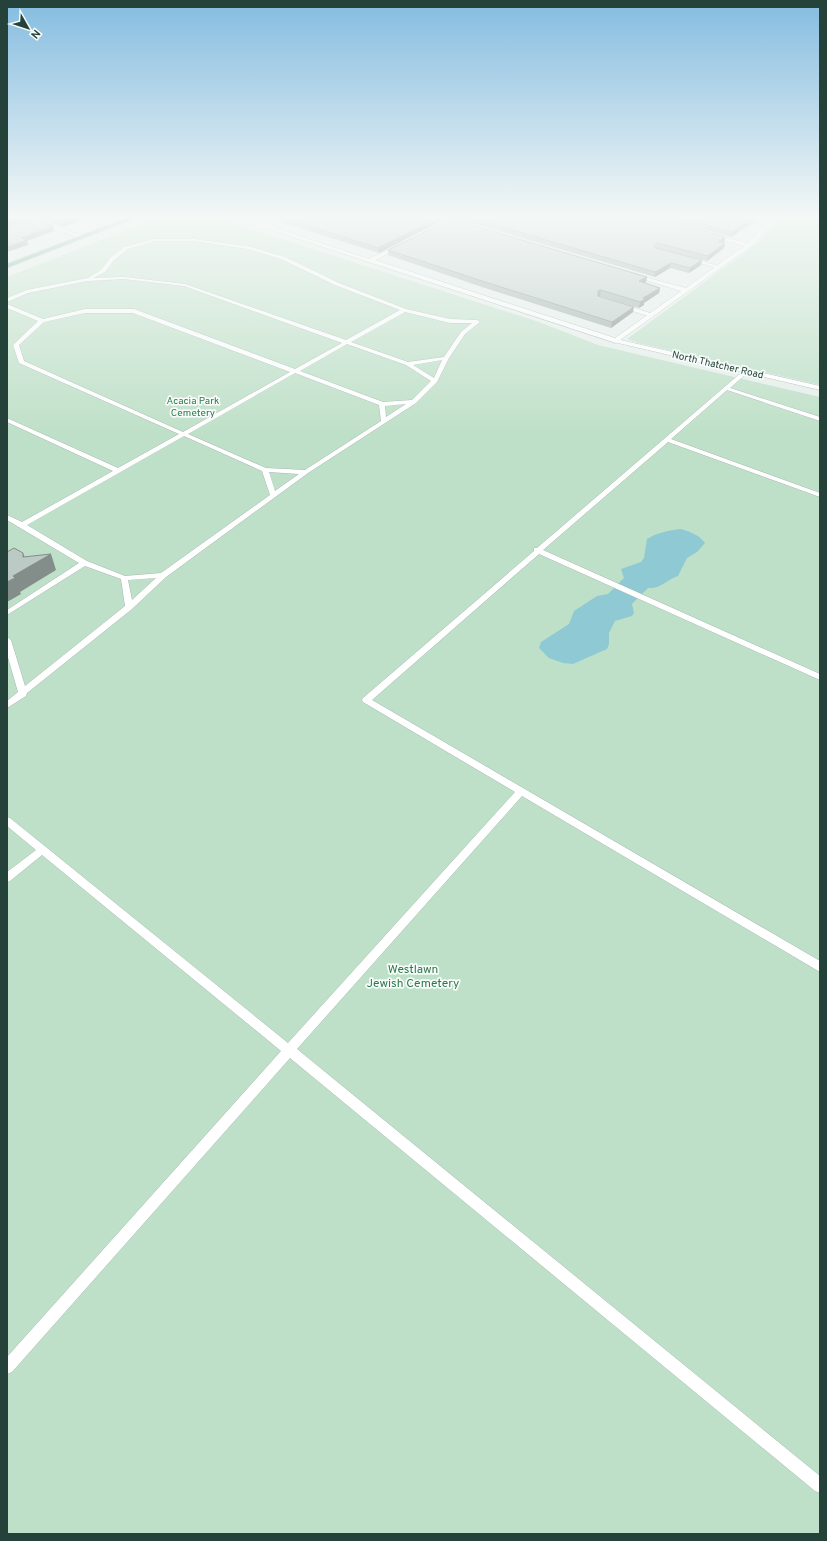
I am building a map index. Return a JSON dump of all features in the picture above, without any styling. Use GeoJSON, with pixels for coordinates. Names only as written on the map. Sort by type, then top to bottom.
{"type":"FeatureCollection","features":[{"type":"Feature","properties":{"kind":"street"},"geometry":{"type":"LineString","coordinates":[[455,289],[616,341],[686,290]]}},
{"type":"Feature","properties":{"kind":"lane"},"geometry":{"type":"LineString","coordinates":[[7,300],[27,292],[42,289]]}},
{"type":"Feature","properties":{"kind":"lane"},"geometry":{"type":"LineString","coordinates":[[196,289],[408,364],[435,381]]}},
{"type":"Feature","properties":{"kind":"lane"},"geometry":{"type":"LineString","coordinates":[[7,705],[129,607],[163,575],[306,472],[414,402],[435,381],[446,358],[463,333],[478,322],[450,322],[404,310],[350,289]]}},
{"type":"Feature","properties":{"kind":"lane"},"geometry":{"type":"LineString","coordinates":[[615,304],[651,315]]}},
{"type":"Feature","properties":{"kind":"lane"},"geometry":{"type":"LineString","coordinates":[[7,306],[42,321]]}},
{"type":"Feature","properties":{"kind":"lane"},"geometry":{"type":"LineString","coordinates":[[22,524],[404,310]]}},
{"type":"Feature","properties":{"kind":"lane"},"geometry":{"type":"LineString","coordinates":[[306,472],[264,470],[21,362],[16,345],[42,321],[85,311],[134,311],[296,370],[382,404],[414,402]]}},
{"type":"Feature","properties":{"kind":"lane","name":"North Thatcher Road"},"geometry":{"type":"LineString","coordinates":[[616,341],[820,388]]}},
{"type":"Feature","properties":{"kind":"lane"},"geometry":{"type":"LineString","coordinates":[[408,364],[446,358]]}},
{"type":"Feature","properties":{"kind":"lane"},"geometry":{"type":"LineString","coordinates":[[746,371],[537,550],[366,700],[820,967]]}},
{"type":"Feature","properties":{"kind":"lane"},"geometry":{"type":"LineString","coordinates":[[726,388],[820,419]]}},
{"type":"Feature","properties":{"kind":"lane"},"geometry":{"type":"LineString","coordinates":[[382,404],[384,422]]}},
{"type":"Feature","properties":{"kind":"lane"},"geometry":{"type":"LineString","coordinates":[[7,420],[118,471]]}},
{"type":"Feature","properties":{"kind":"lane"},"geometry":{"type":"LineString","coordinates":[[666,439],[820,496]]}},
{"type":"Feature","properties":{"kind":"lane"},"geometry":{"type":"LineString","coordinates":[[264,470],[273,495]]}},
{"type":"Feature","properties":{"kind":"lane"},"geometry":{"type":"LineString","coordinates":[[7,517],[22,524],[84,564],[124,578],[163,575]]}},
{"type":"Feature","properties":{"kind":"lane"},"geometry":{"type":"LineString","coordinates":[[537,550],[820,677]]}},
{"type":"Feature","properties":{"kind":"lane"},"geometry":{"type":"LineString","coordinates":[[7,613],[84,564]]}},
{"type":"Feature","properties":{"kind":"lane"},"geometry":{"type":"LineString","coordinates":[[124,578],[129,607]]}},
{"type":"Feature","properties":{"kind":"lane"},"geometry":{"type":"LineString","coordinates":[[7,640],[22,694]]}},
{"type":"Feature","properties":{"kind":"lane"},"geometry":{"type":"LineString","coordinates":[[7,1367],[521,792]]}},
{"type":"Feature","properties":{"kind":"lane"},"geometry":{"type":"LineString","coordinates":[[7,821],[289,1050],[820,1486]]}},
{"type":"Feature","properties":{"kind":"lane"},"geometry":{"type":"LineString","coordinates":[[7,878],[42,850]]}},
{"type":"Feature","properties":{"kind":"green space","name":"Westlawn Jewish Cemetery"},"geometry":{"type":"Polygon","coordinates":[[[7,289],[436,289],[539,322],[598,345],[820,397],[820,1534],[7,1534],[7,289]]]}},
{"type":"Feature","properties":{"kind":"green space"},"geometry":{"type":"Polygon","coordinates":[[[695,289],[820,289],[820,385],[638,343],[627,339],[695,289]]]}},
{"type":"Feature","properties":{"kind":"water"},"geometry":{"type":"Polygon","coordinates":[[[681,529],[694,534],[705,543],[697,552],[687,558],[678,576],[660,586],[648,588],[632,604],[634,613],[632,616],[615,621],[609,633],[609,644],[607,649],[573,664],[563,663],[549,658],[539,648],[541,642],[569,624],[574,611],[597,596],[608,594],[624,578],[621,569],[641,562],[644,558],[647,539],[663,532],[681,529]]]}},
{"type":"Feature","properties":{"kind":"building"},"geometry":{"type":"Polygon","coordinates":[[[507,289],[658,289],[643,298],[645,299],[640,302],[601,290],[598,291],[598,296],[634,307],[612,322],[507,289]]]}},
{"type":"Feature","properties":{"kind":"building"},"geometry":{"type":"Polygon","coordinates":[[[14,548],[23,553],[23,557],[51,554],[13,576],[15,578],[7,582],[7,552],[14,548]]]}},
{"type":"Feature","properties":{"kind":"park label","name":"Acacia Park Cemetery"},"geometry":{"type":"Point","coordinates":[193,406]}}]}
